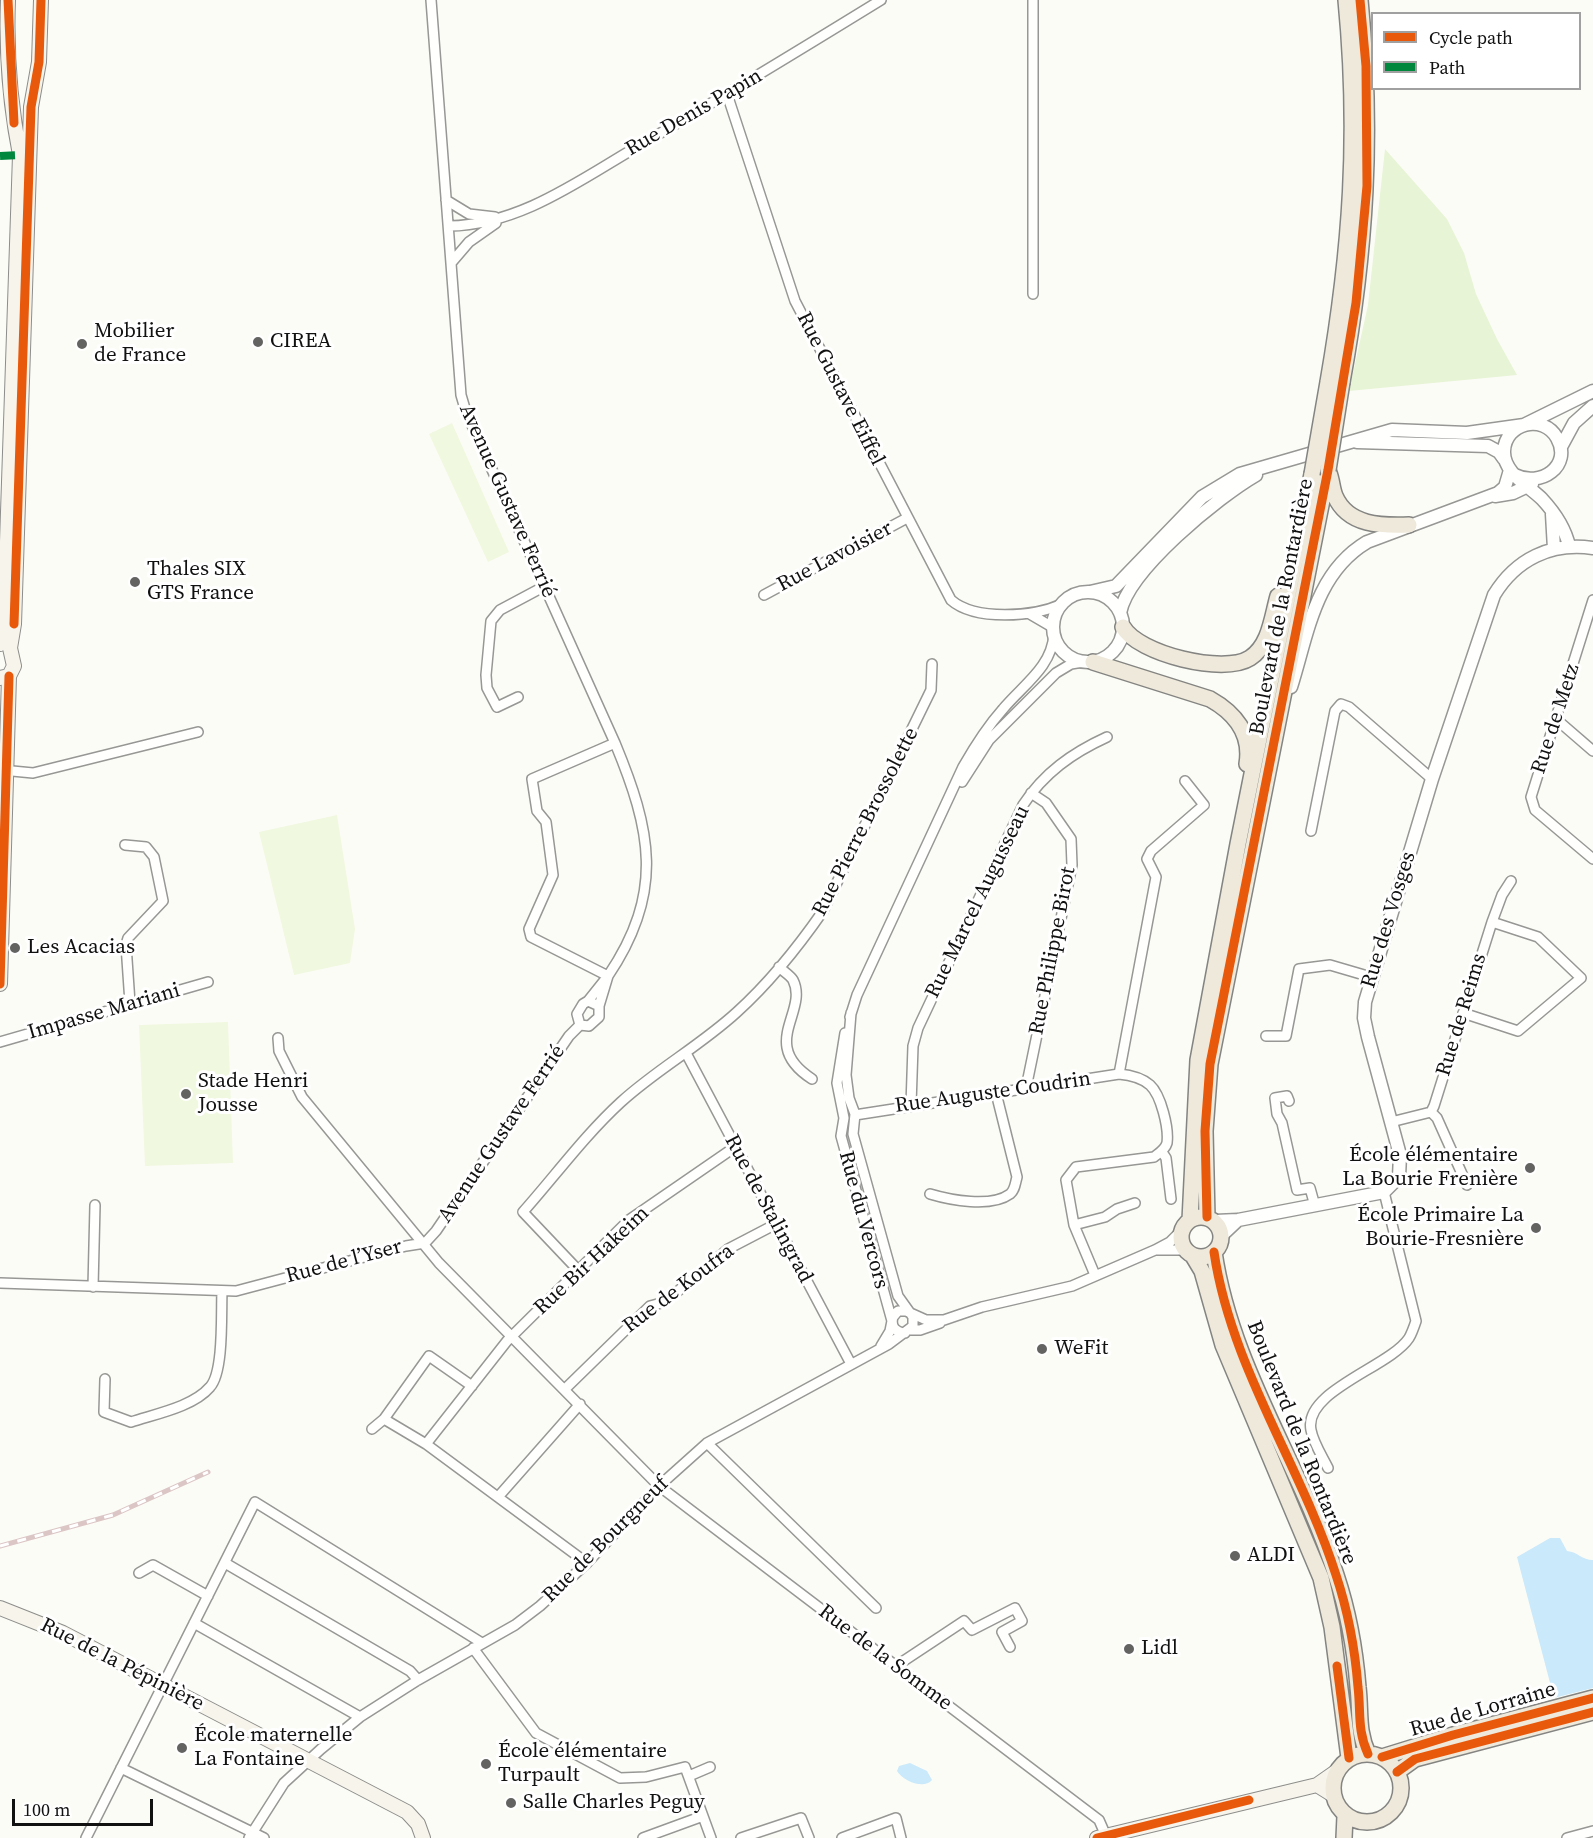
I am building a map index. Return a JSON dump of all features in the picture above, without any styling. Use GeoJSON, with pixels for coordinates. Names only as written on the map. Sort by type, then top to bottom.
{"type":"FeatureCollection","features":[{"type":"Feature","properties":{"kind":"main road"},"geometry":{"type":"LineString","coordinates":[[0,644],[4,631],[20,155],[14,123],[9,64],[8,0]]}},
{"type":"Feature","properties":{"kind":"main road"},"geometry":{"type":"LineString","coordinates":[[0,984],[4,677],[14,666],[6,655],[31,106],[39,62],[41,0]]}},
{"type":"Feature","properties":{"kind":"main road","name":"Boulevard de la Rontardière"},"geometry":{"type":"LineString","coordinates":[[1214,1225],[1204,1191],[1205,1131],[1210,1064],[1328,470],[1353,182],[1352,63],[1346,0]]}},
{"type":"Feature","properties":{"kind":"main road","name":"Boulevard de la Rontardière"},"geometry":{"type":"LineString","coordinates":[[1186,1226],[1198,1060],[1238,844],[1312,474],[1356,303],[1367,186],[1366,66],[1360,0]]}},
{"type":"Feature","properties":{"kind":"main road"},"geometry":{"type":"LineString","coordinates":[[1328,470],[1335,496],[1345,510],[1356,518],[1382,526],[1408,525]]}},
{"type":"Feature","properties":{"kind":"main road"},"geometry":{"type":"LineString","coordinates":[[1122,620],[1127,634],[1140,643],[1209,665],[1233,665],[1251,657],[1266,641],[1291,546],[1302,522]]}},
{"type":"Feature","properties":{"kind":"main road"},"geometry":{"type":"LineString","coordinates":[[1088,662],[1210,699],[1225,707],[1238,720],[1246,737],[1248,757],[1239,812],[1238,844]]}},
{"type":"Feature","properties":{"kind":"main road"},"geometry":{"type":"LineString","coordinates":[[1214,1225],[1221,1241],[1214,1252],[1206,1256],[1189,1253],[1180,1238],[1186,1226],[1214,1225]]}},
{"type":"Feature","properties":{"kind":"main road","name":"Boulevard de la Rontardière"},"geometry":{"type":"LineString","coordinates":[[1214,1252],[1217,1275],[1237,1341],[1316,1521],[1336,1575],[1350,1627],[1359,1688],[1360,1737],[1375,1755]]}},
{"type":"Feature","properties":{"kind":"main road","name":"Boulevard de la Rontardière"},"geometry":{"type":"LineString","coordinates":[[1189,1253],[1202,1271],[1223,1345],[1321,1578],[1332,1626],[1349,1758]]}},
{"type":"Feature","properties":{"kind":"main road","name":"Rue de la Pépinière"},"geometry":{"type":"LineString","coordinates":[[0,1598],[32,1619],[407,1812],[418,1824],[423,1838]]}},
{"type":"Feature","properties":{"kind":"main road","name":"Rue de la Pépinière"},"geometry":{"type":"LineString","coordinates":[[3,1611],[32,1619]]}},
{"type":"Feature","properties":{"kind":"main road","name":"Rue de Lorraine"},"geometry":{"type":"LineString","coordinates":[[1375,1755],[1593,1698]]}},
{"type":"Feature","properties":{"kind":"main road","name":"Rue de Lorraine"},"geometry":{"type":"LineString","coordinates":[[1398,1772],[1415,1759],[1593,1712]]}},
{"type":"Feature","properties":{"kind":"main road"},"geometry":{"type":"LineString","coordinates":[[1101,1837],[1317,1785],[1337,1771],[1349,1758],[1375,1755],[1398,1772],[1401,1794],[1397,1805],[1381,1820],[1370,1823],[1345,1816],[1333,1795],[1332,1783],[1337,1771]]}},
{"type":"Feature","properties":{"kind":"main road"},"geometry":{"type":"LineString","coordinates":[[1317,1785],[1333,1795]]}},
{"type":"Feature","properties":{"kind":"main road"},"geometry":{"type":"LineString","coordinates":[[1344,1838],[1345,1816]]}},
{"type":"Feature","properties":{"kind":"main road"},"geometry":{"type":"LineString","coordinates":[[1364,1838],[1370,1823]]}},
{"type":"Feature","properties":{"kind":"street","name":"Avenue Gustave Ferrié"},"geometry":{"type":"LineString","coordinates":[[431,0],[461,395],[466,412],[637,795],[647,851],[639,914],[633,932],[608,976],[588,1001]]}},
{"type":"Feature","properties":{"kind":"street","name":"Rue Denis Papin"},"geometry":{"type":"LineString","coordinates":[[452,263],[469,242],[503,219],[526,210],[727,94],[881,0]]}},
{"type":"Feature","properties":{"kind":"street"},"geometry":{"type":"LineString","coordinates":[[1033,0],[1033,294]]}},
{"type":"Feature","properties":{"kind":"street","name":"Rue Gustave Eiffel"},"geometry":{"type":"LineString","coordinates":[[727,94],[795,301],[951,600],[961,608],[976,613],[1045,611],[1062,604]]}},
{"type":"Feature","properties":{"kind":"street"},"geometry":{"type":"LineString","coordinates":[[446,200],[469,214],[503,219]]}},
{"type":"Feature","properties":{"kind":"street","name":"Rue Denis Papin"},"geometry":{"type":"LineString","coordinates":[[449,226],[503,219]]}},
{"type":"Feature","properties":{"kind":"street"},"geometry":{"type":"LineString","coordinates":[[1491,497],[1505,487],[1510,468],[1504,450],[1510,434],[1593,390]]}},
{"type":"Feature","properties":{"kind":"street"},"geometry":{"type":"LineString","coordinates":[[1276,728],[1314,612],[1325,584],[1336,566],[1352,551],[1367,542],[1408,525],[1491,497],[1513,493],[1543,478],[1560,460],[1561,447],[1574,423],[1593,406]]}},
{"type":"Feature","properties":{"kind":"street"},"geometry":{"type":"LineString","coordinates":[[1278,462],[1208,507],[1130,588],[1118,646],[1111,654],[1088,662],[1064,652],[1054,631],[1056,613],[1062,604],[1079,594],[1108,589],[1122,581],[1202,497],[1240,474],[1278,462],[1392,430],[1467,433],[1532,423],[1547,427],[1554,432],[1561,447]]}},
{"type":"Feature","properties":{"kind":"street"},"geometry":{"type":"LineString","coordinates":[[1349,442],[1488,446],[1499,452],[1510,468],[1563,526],[1569,546]]}},
{"type":"Feature","properties":{"kind":"street"},"geometry":{"type":"LineString","coordinates":[[1510,468],[1531,481],[1543,478]]}},
{"type":"Feature","properties":{"kind":"street"},"geometry":{"type":"LineString","coordinates":[[1543,478],[1554,549]]}},
{"type":"Feature","properties":{"kind":"street","name":"Rue Lavoisier"},"geometry":{"type":"LineString","coordinates":[[764,594],[907,518]]}},
{"type":"Feature","properties":{"kind":"street","name":"Rue des Vosges"},"geometry":{"type":"LineString","coordinates":[[1384,1192],[1394,1185],[1401,1167],[1364,1018],[1371,977],[1432,779],[1494,595],[1503,580],[1518,566],[1537,554],[1569,546],[1593,548]]}},
{"type":"Feature","properties":{"kind":"street"},"geometry":{"type":"LineString","coordinates":[[518,697],[497,706],[487,688],[491,621],[500,610],[545,586]]}},
{"type":"Feature","properties":{"kind":"street"},"geometry":{"type":"LineString","coordinates":[[1090,592],[1108,598],[1122,620]]}},
{"type":"Feature","properties":{"kind":"street","name":"Rue de Metz"},"geometry":{"type":"LineString","coordinates":[[1593,600],[1531,797],[1531,804],[1593,860]]}},
{"type":"Feature","properties":{"kind":"street","name":"Rue Gustave Eiffel"},"geometry":{"type":"LineString","coordinates":[[1025,613],[1035,615],[1054,631]]}},
{"type":"Feature","properties":{"kind":"street","name":"Rue du Vercors"},"geometry":{"type":"LineString","coordinates":[[892,1321],[841,1136],[844,1115],[837,1094],[838,1068],[851,1013],[930,839],[979,739],[1045,663],[1053,646],[1054,631]]}},
{"type":"Feature","properties":{"kind":"street","name":"Rue du Vercors"},"geometry":{"type":"LineString","coordinates":[[930,839],[989,740],[1062,668],[1088,662]]}},
{"type":"Feature","properties":{"kind":"street","name":"Rue Pierre Brossolette"},"geometry":{"type":"LineString","coordinates":[[578,1270],[523,1212],[619,1104],[657,1072],[686,1053],[737,1012],[780,967],[823,912],[931,690],[932,664]]}},
{"type":"Feature","properties":{"kind":"street"},"geometry":{"type":"LineString","coordinates":[[1311,831],[1335,711],[1341,704],[1349,707],[1432,779]]}},
{"type":"Feature","properties":{"kind":"street"},"geometry":{"type":"LineString","coordinates":[[1556,719],[1593,751]]}},
{"type":"Feature","properties":{"kind":"street"},"geometry":{"type":"LineString","coordinates":[[3,770],[33,772],[198,732]]}},
{"type":"Feature","properties":{"kind":"street","name":"Rue Marcel Augusseau"},"geometry":{"type":"LineString","coordinates":[[911,1105],[913,1046],[918,1028],[987,878],[1031,793],[1041,780],[1078,750],[1107,737]]}},
{"type":"Feature","properties":{"kind":"street"},"geometry":{"type":"LineString","coordinates":[[608,976],[531,937],[529,929],[554,876],[546,822],[537,811],[532,779],[615,743]]}},
{"type":"Feature","properties":{"kind":"street"},"geometry":{"type":"LineString","coordinates":[[1095,1275],[1074,1226],[1066,1180],[1076,1167],[1154,1156],[1162,1152],[1167,1144],[1162,1103],[1158,1094],[1141,1079],[1119,1074],[1156,877],[1147,859],[1151,851],[1204,805],[1185,781]]}},
{"type":"Feature","properties":{"kind":"street","name":"Rue Philippe Birot"},"geometry":{"type":"LineString","coordinates":[[1026,1088],[1072,865],[1071,839],[1046,803],[1031,793]]}},
{"type":"Feature","properties":{"kind":"street"},"geometry":{"type":"LineString","coordinates":[[125,845],[146,847],[154,857],[163,900],[128,938],[126,945],[130,1003]]}},
{"type":"Feature","properties":{"kind":"street","name":"Rue de Reims"},"geometry":{"type":"LineString","coordinates":[[1431,1112],[1492,922],[1502,895],[1511,881]]}},
{"type":"Feature","properties":{"kind":"street"},"geometry":{"type":"LineString","coordinates":[[1463,1012],[1518,1031],[1581,978],[1538,936],[1492,922]]}},
{"type":"Feature","properties":{"kind":"street"},"geometry":{"type":"LineString","coordinates":[[1266,1036],[1286,1036],[1299,969],[1330,965],[1371,977]]}},
{"type":"Feature","properties":{"kind":"street"},"geometry":{"type":"LineString","coordinates":[[780,967],[793,980],[795,997],[787,1032],[787,1050],[798,1070],[812,1079]]}},
{"type":"Feature","properties":{"kind":"street","name":"Avenue Gustave Ferrié"},"geometry":{"type":"LineString","coordinates":[[599,1006],[608,976]]}},
{"type":"Feature","properties":{"kind":"street","name":"Impasse Mariani"},"geometry":{"type":"LineString","coordinates":[[0,1042],[208,982]]}},
{"type":"Feature","properties":{"kind":"street"},"geometry":{"type":"LineString","coordinates":[[588,1001],[599,1006],[599,1017],[594,1023],[585,1027],[580,1025],[577,1014],[583,1004],[588,1001]]}},
{"type":"Feature","properties":{"kind":"street","name":"Rue du Vercors"},"geometry":{"type":"LineString","coordinates":[[851,1013],[846,1075],[849,1098],[854,1113],[855,1145],[897,1296],[910,1313]]}},
{"type":"Feature","properties":{"kind":"street","name":"Avenue Gustave Ferrié"},"geometry":{"type":"LineString","coordinates":[[425,1243],[436,1231],[569,1036],[580,1025]]}},
{"type":"Feature","properties":{"kind":"street"},"geometry":{"type":"LineString","coordinates":[[278,1038],[279,1052],[302,1096],[425,1243]]}},
{"type":"Feature","properties":{"kind":"street","name":"Rue de Stalingrad"},"geometry":{"type":"LineString","coordinates":[[686,1053],[851,1364]]}},
{"type":"Feature","properties":{"kind":"street","name":"Rue Auguste Coudrin"},"geometry":{"type":"LineString","coordinates":[[844,1115],[851,1120],[854,1113],[1119,1074]]}},
{"type":"Feature","properties":{"kind":"street"},"geometry":{"type":"LineString","coordinates":[[930,1194],[955,1201],[977,1201],[1008,1196],[1014,1190],[1017,1177],[996,1093]]}},
{"type":"Feature","properties":{"kind":"street"},"geometry":{"type":"LineString","coordinates":[[1289,1101],[1287,1096],[1275,1098],[1277,1114],[1282,1123],[1297,1190],[1310,1188],[1315,1206]]}},
{"type":"Feature","properties":{"kind":"street"},"geometry":{"type":"LineString","coordinates":[[1391,1122],[1431,1112],[1437,1118],[1467,1185]]}},
{"type":"Feature","properties":{"kind":"street","name":"Rue Bir Hakeim"},"geometry":{"type":"LineString","coordinates":[[426,1444],[512,1337],[629,1220],[735,1147]]}},
{"type":"Feature","properties":{"kind":"street"},"geometry":{"type":"LineString","coordinates":[[1162,1152],[1166,1158],[1171,1199]]}},
{"type":"Feature","properties":{"kind":"street"},"geometry":{"type":"LineString","coordinates":[[1214,1225],[1384,1192],[1416,1321],[1408,1340],[1393,1353],[1320,1401],[1311,1418],[1311,1430],[1328,1468]]}},
{"type":"Feature","properties":{"kind":"street"},"geometry":{"type":"LineString","coordinates":[[1074,1226],[1105,1217],[1117,1209],[1135,1203]]}},
{"type":"Feature","properties":{"kind":"street"},"geometry":{"type":"LineString","coordinates":[[93,1287],[95,1205]]}},
{"type":"Feature","properties":{"kind":"street","name":"Rue de Koufra"},"geometry":{"type":"LineString","coordinates":[[565,1389],[614,1344],[617,1336],[650,1306],[665,1302],[728,1249],[776,1224]]}},
{"type":"Feature","properties":{"kind":"street","name":"Rue de Bourgneuf"},"geometry":{"type":"LineString","coordinates":[[251,1835],[284,1783],[309,1760],[360,1718],[418,1680],[515,1625],[540,1606],[587,1563],[659,1486],[707,1443],[908,1331],[929,1328],[944,1320],[982,1307],[1072,1286],[1155,1250],[1170,1242],[1186,1226]]}},
{"type":"Feature","properties":{"kind":"street","name":"Rue de l’Yser"},"geometry":{"type":"LineString","coordinates":[[0,1283],[237,1291],[425,1243],[439,1263],[659,1486]]}},
{"type":"Feature","properties":{"kind":"street","name":"Rue de Bourgneuf"},"geometry":{"type":"LineString","coordinates":[[1155,1250],[1189,1253]]}},
{"type":"Feature","properties":{"kind":"street"},"geometry":{"type":"LineString","coordinates":[[105,1379],[104,1412],[131,1422],[199,1396],[212,1386],[217,1373],[222,1292]]}},
{"type":"Feature","properties":{"kind":"street"},"geometry":{"type":"LineString","coordinates":[[879,1348],[890,1331],[892,1321],[898,1311],[910,1313],[914,1322],[908,1331],[896,1330],[892,1321]]}},
{"type":"Feature","properties":{"kind":"street","name":"Rue de Bourgneuf"},"geometry":{"type":"LineString","coordinates":[[910,1313],[926,1320],[944,1320]]}},
{"type":"Feature","properties":{"kind":"street"},"geometry":{"type":"LineString","coordinates":[[372,1429],[384,1419],[429,1356],[472,1386]]}},
{"type":"Feature","properties":{"kind":"street"},"geometry":{"type":"LineString","coordinates":[[498,1497],[580,1404]]}},
{"type":"Feature","properties":{"kind":"street"},"geometry":{"type":"LineString","coordinates":[[384,1419],[426,1444],[587,1563]]}},
{"type":"Feature","properties":{"kind":"street"},"geometry":{"type":"LineString","coordinates":[[707,1443],[876,1608]]}},
{"type":"Feature","properties":{"kind":"street","name":"Rue de la Somme"},"geometry":{"type":"LineString","coordinates":[[659,1486],[1099,1820],[1101,1837]]}},
{"type":"Feature","properties":{"kind":"street"},"geometry":{"type":"LineString","coordinates":[[86,1838],[255,1502],[483,1643]]}},
{"type":"Feature","properties":{"kind":"street"},"geometry":{"type":"LineString","coordinates":[[225,1563],[410,1671],[418,1680]]}},
{"type":"Feature","properties":{"kind":"street"},"geometry":{"type":"LineString","coordinates":[[139,1573],[153,1565],[208,1596]]}},
{"type":"Feature","properties":{"kind":"street"},"geometry":{"type":"LineString","coordinates":[[896,1666],[964,1621],[972,1630],[1015,1608],[1022,1621],[1002,1632],[1010,1647]]}},
{"type":"Feature","properties":{"kind":"street"},"geometry":{"type":"LineString","coordinates":[[194,1623],[360,1718]]}},
{"type":"Feature","properties":{"kind":"street"},"geometry":{"type":"LineString","coordinates":[[473,1648],[536,1733],[620,1778],[687,1772],[710,1767]]}},
{"type":"Feature","properties":{"kind":"street"},"geometry":{"type":"LineString","coordinates":[[121,1768],[251,1835],[264,1838]]}},
{"type":"Feature","properties":{"kind":"street"},"geometry":{"type":"LineString","coordinates":[[687,1772],[711,1838]]}},
{"type":"Feature","properties":{"kind":"street"},"geometry":{"type":"LineString","coordinates":[[643,1838],[703,1816]]}},
{"type":"Feature","properties":{"kind":"street"},"geometry":{"type":"LineString","coordinates":[[741,1838],[801,1818],[809,1838]]}},
{"type":"Feature","properties":{"kind":"street"},"geometry":{"type":"LineString","coordinates":[[842,1838],[896,1818],[901,1838]]}},
{"type":"Feature","properties":{"kind":"street"},"geometry":{"type":"LineString","coordinates":[[1567,1838],[1593,1831]]}},
{"type":"Feature","properties":{"kind":"green space"},"geometry":{"type":"Polygon","coordinates":[[[1385,149],[1447,219],[1464,253],[1476,294],[1517,375],[1349,391],[1368,305],[1385,149]]]}},
{"type":"Feature","properties":{"kind":"green space"},"geometry":{"type":"Polygon","coordinates":[[[452,423],[509,552],[488,562],[429,434],[452,423]]]}},
{"type":"Feature","properties":{"kind":"green space"},"geometry":{"type":"Polygon","coordinates":[[[337,815],[355,929],[350,963],[294,975],[259,832],[337,815]]]}},
{"type":"Feature","properties":{"kind":"green space","name":"Stade Henri Jousse"},"geometry":{"type":"Polygon","coordinates":[[[228,1022],[233,1163],[145,1166],[139,1025],[228,1022]]]}},
{"type":"Feature","properties":{"kind":"water"},"geometry":{"type":"Polygon","coordinates":[[[1550,1538],[1560,1538],[1567,1551],[1593,1560],[1593,1688],[1554,1698],[1517,1557],[1550,1538]]]}},
{"type":"Feature","properties":{"kind":"water"},"geometry":{"type":"Polygon","coordinates":[[[910,1763],[927,1771],[932,1780],[919,1784],[900,1775],[897,1771],[899,1766],[910,1763]]]}},
{"type":"Feature","properties":{"kind":"railway"},"geometry":{"type":"LineString","coordinates":[[0,1546],[113,1515],[208,1472]]}},
{"type":"Feature","properties":{"kind":"marked path"},"geometry":{"type":"LineString","coordinates":[[0,156],[20,155]]}},
{"type":"Feature","properties":{"kind":"cycle path"},"geometry":{"type":"LineString","coordinates":[[8,0],[14,123]]}},
{"type":"Feature","properties":{"kind":"cycle path"},"geometry":{"type":"LineString","coordinates":[[14,624],[31,107],[39,62],[41,0]]}},
{"type":"Feature","properties":{"kind":"cycle path"},"geometry":{"type":"LineString","coordinates":[[1207,1217],[1205,1131],[1210,1064],[1328,470],[1356,303],[1367,186],[1366,66],[1360,0]]}},
{"type":"Feature","properties":{"kind":"cycle path"},"geometry":{"type":"LineString","coordinates":[[0,984],[9,676]]}},
{"type":"Feature","properties":{"kind":"cycle path"},"geometry":{"type":"LineString","coordinates":[[1214,1252],[1235,1336],[1268,1416],[1305,1494],[1340,1589],[1353,1644],[1361,1729],[1368,1754]]}},
{"type":"Feature","properties":{"kind":"cycle path"},"geometry":{"type":"LineString","coordinates":[[1337,1666],[1349,1758]]}},
{"type":"Feature","properties":{"kind":"cycle path"},"geometry":{"type":"LineString","coordinates":[[1382,1757],[1453,1735],[1593,1698]]}},
{"type":"Feature","properties":{"kind":"cycle path"},"geometry":{"type":"LineString","coordinates":[[1397,1772],[1415,1759],[1593,1712]]}},
{"type":"Feature","properties":{"kind":"cycle path"},"geometry":{"type":"LineString","coordinates":[[1097,1838],[1249,1800]]}},
{"type":"Feature","properties":{"kind":"place","name":"CIREA"},"geometry":{"type":"Point","coordinates":[258,342]}},
{"type":"Feature","properties":{"kind":"place","name":"Mobilier de France"},"geometry":{"type":"Point","coordinates":[82,344]}},
{"type":"Feature","properties":{"kind":"place","name":"Thales SIX GTS France"},"geometry":{"type":"Point","coordinates":[135,582]}},
{"type":"Feature","properties":{"kind":"place","name":"Les Acacias"},"geometry":{"type":"Point","coordinates":[15,948]}},
{"type":"Feature","properties":{"kind":"place","name":"Stade Henri Jousse"},"geometry":{"type":"Point","coordinates":[186,1094]}},
{"type":"Feature","properties":{"kind":"place","name":"École élémentaire La Bourie Frenière"},"geometry":{"type":"Point","coordinates":[1530,1168]}},
{"type":"Feature","properties":{"kind":"place","name":"École Primaire La Bourie-Fresnière"},"geometry":{"type":"Point","coordinates":[1536,1228]}},
{"type":"Feature","properties":{"kind":"place","name":"WeFit"},"geometry":{"type":"Point","coordinates":[1042,1349]}},
{"type":"Feature","properties":{"kind":"place","name":"ALDI"},"geometry":{"type":"Point","coordinates":[1235,1556]}},
{"type":"Feature","properties":{"kind":"place","name":"Lidl"},"geometry":{"type":"Point","coordinates":[1129,1649]}},
{"type":"Feature","properties":{"kind":"place","name":"École maternelle La Fontaine"},"geometry":{"type":"Point","coordinates":[182,1748]}},
{"type":"Feature","properties":{"kind":"place","name":"École élémentaire Turpault"},"geometry":{"type":"Point","coordinates":[486,1764]}},
{"type":"Feature","properties":{"kind":"place","name":"Salle Charles Peguy"},"geometry":{"type":"Point","coordinates":[511,1803]}}]}
